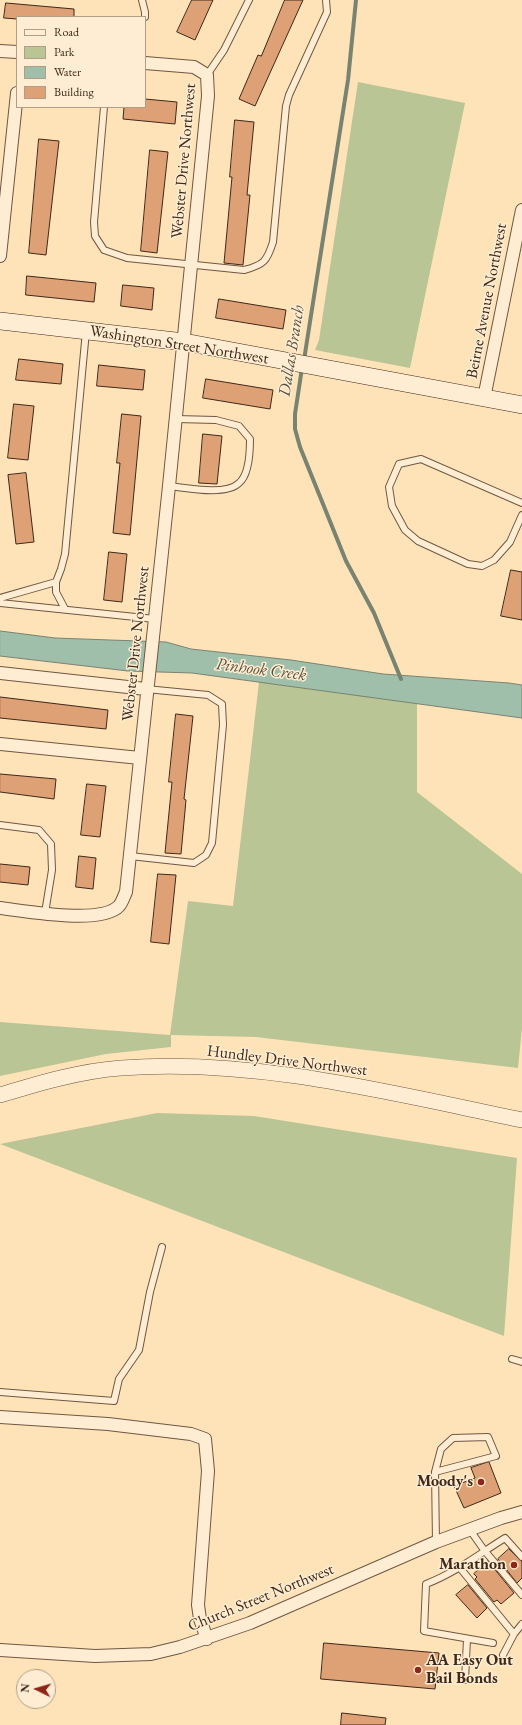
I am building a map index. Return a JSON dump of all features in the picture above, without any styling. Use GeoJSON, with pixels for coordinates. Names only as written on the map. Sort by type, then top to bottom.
{"type":"FeatureCollection","features":[{"type":"Feature","properties":{"kind":"main road","name":"Washington Street Northwest"},"geometry":{"type":"LineString","coordinates":[[0,320],[184,342],[522,405]]}},
{"type":"Feature","properties":{"kind":"street"},"geometry":{"type":"LineString","coordinates":[[0,51],[16,52]]}},
{"type":"Feature","properties":{"kind":"street"},"geometry":{"type":"LineString","coordinates":[[146,63],[194,67],[207,75]]}},
{"type":"Feature","properties":{"kind":"street","name":"Webster Drive Northwest"},"geometry":{"type":"LineString","coordinates":[[0,908],[81,917],[104,914],[119,906],[126,892],[146,689],[192,264],[208,96],[207,75]]}},
{"type":"Feature","properties":{"kind":"street"},"geometry":{"type":"LineString","coordinates":[[0,256],[16,103]]}},
{"type":"Feature","properties":{"kind":"street","name":"Beirne Avenue Northwest"},"geometry":{"type":"LineString","coordinates":[[484,398],[522,210]]}},
{"type":"Feature","properties":{"kind":"street"},"geometry":{"type":"LineString","coordinates":[[0,673],[146,689]]}},
{"type":"Feature","properties":{"kind":"street"},"geometry":{"type":"LineString","coordinates":[[0,744],[140,758]]}},
{"type":"Feature","properties":{"kind":"street","name":"Hundley Drive Northwest"},"geometry":{"type":"LineString","coordinates":[[0,1095],[83,1073],[120,1068],[157,1067],[223,1069],[293,1076],[358,1087],[522,1120]]}},
{"type":"Feature","properties":{"kind":"street"},"geometry":{"type":"LineString","coordinates":[[0,1417],[108,1424],[191,1434],[204,1439],[208,1471],[198,1605],[200,1619],[207,1638]]}},
{"type":"Feature","properties":{"kind":"street","name":"Church Street Northwest"},"geometry":{"type":"LineString","coordinates":[[0,1650],[95,1656],[151,1654],[207,1638],[250,1623],[436,1542],[501,1518],[522,1512]]}},
{"type":"Feature","properties":{"kind":"lane"},"geometry":{"type":"LineString","coordinates":[[142,0],[145,16]]}},
{"type":"Feature","properties":{"kind":"lane","name":"Webster Drive Northwest"},"geometry":{"type":"LineString","coordinates":[[207,75],[224,50],[248,0]]}},
{"type":"Feature","properties":{"kind":"lane"},"geometry":{"type":"LineString","coordinates":[[104,108],[94,222],[95,236],[104,250],[127,258],[244,270],[258,266],[268,258],[273,242],[288,95],[327,12],[326,0]]}},
{"type":"Feature","properties":{"kind":"lane"},"geometry":{"type":"LineString","coordinates":[[65,609],[56,592],[56,582],[65,554],[86,331]]}},
{"type":"Feature","properties":{"kind":"lane"},"geometry":{"type":"LineString","coordinates":[[169,486],[210,490],[230,489],[240,483],[246,470],[249,456],[250,439],[239,426],[216,420],[176,418]]}},
{"type":"Feature","properties":{"kind":"lane"},"geometry":{"type":"LineString","coordinates":[[522,503],[421,459],[399,464],[388,487],[392,506],[405,530],[418,541],[468,564],[482,566],[494,560],[510,542],[522,515]]}},
{"type":"Feature","properties":{"kind":"lane"},"geometry":{"type":"LineString","coordinates":[[0,598],[56,582]]}},
{"type":"Feature","properties":{"kind":"lane"},"geometry":{"type":"LineString","coordinates":[[0,603],[65,609],[154,623]]}},
{"type":"Feature","properties":{"kind":"lane"},"geometry":{"type":"LineString","coordinates":[[130,856],[194,863],[206,855],[212,843],[223,725],[222,704],[208,695],[146,689]]}},
{"type":"Feature","properties":{"kind":"lane"},"geometry":{"type":"LineString","coordinates":[[0,826],[39,830],[51,844],[52,870],[45,913]]}},
{"type":"Feature","properties":{"kind":"lane"},"geometry":{"type":"LineString","coordinates":[[0,1392],[114,1401],[119,1379],[139,1350],[150,1292],[162,1247]]}},
{"type":"Feature","properties":{"kind":"lane"},"geometry":{"type":"LineString","coordinates":[[512,1359],[522,1362]]}},
{"type":"Feature","properties":{"kind":"lane"},"geometry":{"type":"LineString","coordinates":[[435,1472],[496,1456],[488,1437],[453,1438],[441,1449],[435,1472],[436,1542]]}},
{"type":"Feature","properties":{"kind":"lane"},"geometry":{"type":"LineString","coordinates":[[470,1530],[484,1550],[522,1595]]}},
{"type":"Feature","properties":{"kind":"lane"},"geometry":{"type":"LineString","coordinates":[[493,1643],[424,1631],[426,1584],[460,1568],[484,1550],[505,1538],[522,1557]]}},
{"type":"Feature","properties":{"kind":"lane"},"geometry":{"type":"LineString","coordinates":[[460,1568],[514,1634]]}},
{"type":"Feature","properties":{"kind":"lane"},"geometry":{"type":"LineString","coordinates":[[503,1655],[514,1634],[522,1624]]}},
{"type":"Feature","properties":{"kind":"lane"},"geometry":{"type":"LineString","coordinates":[[465,1680],[467,1638]]}},
{"type":"Feature","properties":{"kind":"green space"},"geometry":{"type":"Polygon","coordinates":[[[358,82],[465,103],[410,368],[315,350],[319,340],[358,82]]]}},
{"type":"Feature","properties":{"kind":"green space"},"geometry":{"type":"Polygon","coordinates":[[[259,682],[417,703],[417,792],[522,874],[522,1028],[518,1068],[256,1037],[171,1035],[171,1047],[106,1054],[0,1076],[0,1022],[170,1035],[188,901],[233,906],[259,682]]]}},
{"type":"Feature","properties":{"kind":"green space"},"geometry":{"type":"Polygon","coordinates":[[[157,1113],[254,1116],[517,1158],[504,1336],[0,1144],[157,1113]]]}},
{"type":"Feature","properties":{"kind":"water","name":"Pinhook Creek"},"geometry":{"type":"Polygon","coordinates":[[[0,631],[55,638],[166,642],[191,649],[291,660],[383,674],[522,685],[522,718],[192,673],[128,671],[0,656],[0,631]]]}},
{"type":"Feature","properties":{"kind":"building"},"geometry":{"type":"Polygon","coordinates":[[[192,0],[213,0],[195,40],[177,32],[192,0]]]}},
{"type":"Feature","properties":{"kind":"building"},"geometry":{"type":"Polygon","coordinates":[[[285,0],[303,0],[255,106],[239,99],[258,55],[261,56],[285,0]]]}},
{"type":"Feature","properties":{"kind":"building"},"geometry":{"type":"Polygon","coordinates":[[[6,3],[74,9],[74,16],[16,16],[16,19],[4,18],[6,3]]]}},
{"type":"Feature","properties":{"kind":"building"},"geometry":{"type":"Polygon","coordinates":[[[146,99],[177,102],[175,124],[123,119],[124,108],[146,108],[146,99]]]}},
{"type":"Feature","properties":{"kind":"building"},"geometry":{"type":"Polygon","coordinates":[[[235,120],[254,122],[247,195],[250,195],[243,265],[224,263],[232,177],[230,177],[235,120]]]}},
{"type":"Feature","properties":{"kind":"building"},"geometry":{"type":"Polygon","coordinates":[[[39,139],[59,141],[46,255],[29,253],[39,139]]]}},
{"type":"Feature","properties":{"kind":"building"},"geometry":{"type":"Polygon","coordinates":[[[150,150],[168,152],[157,253],[141,251],[150,150]]]}},
{"type":"Feature","properties":{"kind":"building"},"geometry":{"type":"Polygon","coordinates":[[[27,276],[96,283],[94,302],[26,295],[27,276]]]}},
{"type":"Feature","properties":{"kind":"building"},"geometry":{"type":"Polygon","coordinates":[[[123,285],[154,288],[152,310],[121,306],[123,285]]]}},
{"type":"Feature","properties":{"kind":"building"},"geometry":{"type":"Polygon","coordinates":[[[219,299],[286,310],[283,329],[216,318],[219,299]]]}},
{"type":"Feature","properties":{"kind":"building"},"geometry":{"type":"Polygon","coordinates":[[[19,359],[63,364],[61,384],[16,380],[19,359]]]}},
{"type":"Feature","properties":{"kind":"building"},"geometry":{"type":"Polygon","coordinates":[[[99,365],[145,370],[143,390],[97,386],[99,365]]]}},
{"type":"Feature","properties":{"kind":"building"},"geometry":{"type":"Polygon","coordinates":[[[206,379],[273,390],[270,409],[203,398],[206,379]]]}},
{"type":"Feature","properties":{"kind":"building"},"geometry":{"type":"Polygon","coordinates":[[[14,404],[34,406],[28,460],[8,458],[14,404]]]}},
{"type":"Feature","properties":{"kind":"building"},"geometry":{"type":"Polygon","coordinates":[[[122,414],[141,416],[130,535],[113,533],[120,463],[117,463],[122,414]]]}},
{"type":"Feature","properties":{"kind":"building"},"geometry":{"type":"Polygon","coordinates":[[[203,434],[222,436],[217,484],[199,483],[203,434]]]}},
{"type":"Feature","properties":{"kind":"building"},"geometry":{"type":"Polygon","coordinates":[[[26,473],[34,542],[16,544],[8,475],[26,473]]]}},
{"type":"Feature","properties":{"kind":"building"},"geometry":{"type":"Polygon","coordinates":[[[109,552],[127,554],[122,602],[104,600],[109,552]]]}},
{"type":"Feature","properties":{"kind":"building"},"geometry":{"type":"Polygon","coordinates":[[[511,570],[522,572],[522,620],[501,616],[511,570]]]}},
{"type":"Feature","properties":{"kind":"building"},"geometry":{"type":"Polygon","coordinates":[[[0,697],[108,710],[106,729],[0,718],[0,697]]]}},
{"type":"Feature","properties":{"kind":"building"},"geometry":{"type":"Polygon","coordinates":[[[176,714],[193,716],[184,799],[186,800],[181,854],[165,853],[172,782],[169,782],[176,714]]]}},
{"type":"Feature","properties":{"kind":"building"},"geometry":{"type":"Polygon","coordinates":[[[0,774],[56,779],[54,799],[0,792],[0,774]]]}},
{"type":"Feature","properties":{"kind":"building"},"geometry":{"type":"Polygon","coordinates":[[[87,784],[106,786],[100,837],[81,835],[87,784]]]}},
{"type":"Feature","properties":{"kind":"building"},"geometry":{"type":"Polygon","coordinates":[[[79,856],[96,858],[93,889],[76,887],[79,856]]]}},
{"type":"Feature","properties":{"kind":"building"},"geometry":{"type":"Polygon","coordinates":[[[0,864],[30,867],[28,885],[0,882],[0,864]]]}},
{"type":"Feature","properties":{"kind":"building"},"geometry":{"type":"Polygon","coordinates":[[[158,874],[176,875],[169,944],[151,942],[158,874]]]}},
{"type":"Feature","properties":{"kind":"building","name":"Moody's"},"geometry":{"type":"Polygon","coordinates":[[[489,1462],[501,1493],[464,1508],[454,1486],[475,1478],[471,1468],[489,1462]]]}},
{"type":"Feature","properties":{"kind":"building"},"geometry":{"type":"Polygon","coordinates":[[[509,1549],[522,1562],[522,1578],[517,1583],[498,1559],[509,1549]]]}},
{"type":"Feature","properties":{"kind":"building"},"geometry":{"type":"Polygon","coordinates":[[[488,1561],[514,1593],[501,1604],[497,1600],[494,1602],[475,1579],[477,1577],[474,1574],[488,1561]]]}},
{"type":"Feature","properties":{"kind":"building"},"geometry":{"type":"Polygon","coordinates":[[[468,1585],[487,1608],[477,1618],[456,1595],[468,1585]]]}},
{"type":"Feature","properties":{"kind":"building"},"geometry":{"type":"Polygon","coordinates":[[[324,1643],[439,1653],[435,1689],[321,1679],[324,1643]]]}},
{"type":"Feature","properties":{"kind":"building"},"geometry":{"type":"Polygon","coordinates":[[[342,1713],[386,1718],[385,1725],[341,1725],[342,1713]]]}},
{"type":"Feature","properties":{"kind":"waterway","name":"Dallas Branch"},"geometry":{"type":"LineString","coordinates":[[304,360],[348,80],[356,0]]}},
{"type":"Feature","properties":{"kind":"waterway","name":"Dallas Branch"},"geometry":{"type":"LineString","coordinates":[[302,368],[295,414],[295,429],[300,447],[346,561],[374,613],[401,679]]}},
{"type":"Feature","properties":{"kind":"place","name":"Moody's"},"geometry":{"type":"Point","coordinates":[481,1482]}},
{"type":"Feature","properties":{"kind":"place","name":"Marathon"},"geometry":{"type":"Point","coordinates":[514,1565]}},
{"type":"Feature","properties":{"kind":"place","name":"AA Easy Out Bail Bonds"},"geometry":{"type":"Point","coordinates":[418,1670]}}]}
